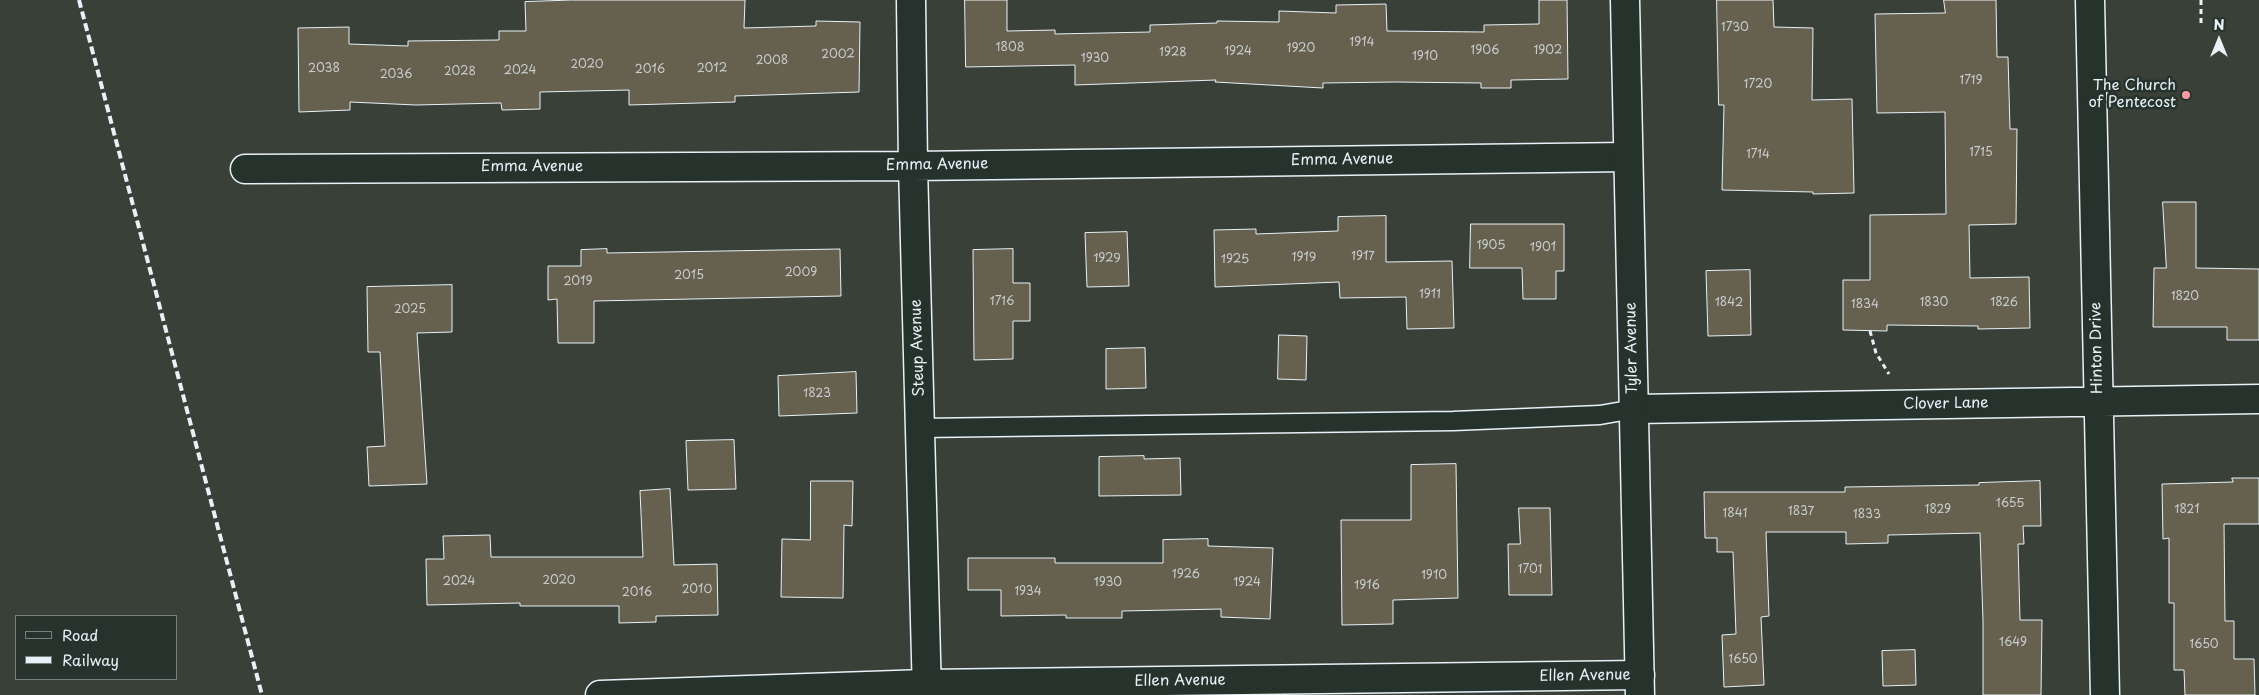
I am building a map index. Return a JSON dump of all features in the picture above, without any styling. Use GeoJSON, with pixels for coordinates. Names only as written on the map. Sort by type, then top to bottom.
{"type":"FeatureCollection","features":[{"type":"Feature","properties":{"kind":"street","name":"Steup Avenue"},"geometry":{"type":"LineString","coordinates":[[911,0],[913,166],[926,689]]}},
{"type":"Feature","properties":{"kind":"street","name":"Tyler Avenue"},"geometry":{"type":"LineString","coordinates":[[1625,0],[1640,685]]}},
{"type":"Feature","properties":{"kind":"street","name":"Hinton Drive"},"geometry":{"type":"LineString","coordinates":[[2090,0],[2105,695]]}},
{"type":"Feature","properties":{"kind":"street","name":"Emma Avenue"},"geometry":{"type":"LineString","coordinates":[[245,169],[913,166],[1628,157]]}},
{"type":"Feature","properties":{"kind":"street","name":"Clover Lane"},"geometry":{"type":"LineString","coordinates":[[1634,409],[2098,400],[2259,399]]}},
{"type":"Feature","properties":{"kind":"street","name":"Ellen Avenue"},"geometry":{"type":"LineString","coordinates":[[600,695],[926,689],[1640,685]]}},
{"type":"Feature","properties":{"kind":"lane"},"geometry":{"type":"LineString","coordinates":[[920,428],[1453,422],[1600,415],[1634,409]]}},
{"type":"Feature","properties":{"kind":"path"},"geometry":{"type":"LineString","coordinates":[[2201,0],[2201,25]]}},
{"type":"Feature","properties":{"kind":"path"},"geometry":{"type":"LineString","coordinates":[[1870,330],[1876,353],[1887,369]]}},
{"type":"Feature","properties":{"kind":"building"},"geometry":{"type":"Polygon","coordinates":[[[572,0],[745,0],[744,28],[816,26],[816,21],[860,22],[859,92],[735,96],[735,102],[629,105],[629,90],[540,92],[540,109],[502,110],[501,103],[416,105],[350,102],[350,110],[299,112],[298,28],[349,27],[349,44],[408,46],[408,41],[499,40],[499,31],[526,31],[525,2],[572,0]]]}},
{"type":"Feature","properties":{"kind":"building"},"geometry":{"type":"Polygon","coordinates":[[[965,0],[1007,0],[1007,31],[1055,30],[1055,34],[1150,32],[1150,25],[1217,23],[1217,21],[1279,22],[1279,11],[1336,13],[1336,5],[1386,4],[1387,31],[1484,32],[1484,25],[1539,24],[1539,0],[1567,0],[1568,79],[1511,80],[1511,88],[1481,88],[1481,83],[1395,82],[1323,83],[1323,88],[1215,82],[1216,80],[1075,85],[1075,65],[966,67],[965,0]]]}},
{"type":"Feature","properties":{"kind":"building"},"geometry":{"type":"Polygon","coordinates":[[[1717,0],[1773,0],[1774,27],[1813,28],[1812,100],[1852,99],[1854,193],[1813,194],[1813,192],[1722,190],[1724,105],[1719,105],[1717,0]]]}},
{"type":"Feature","properties":{"kind":"building"},"geometry":{"type":"Polygon","coordinates":[[[1944,0],[1996,0],[1997,57],[2008,57],[2010,129],[2017,129],[2016,224],[1969,225],[1970,278],[2029,277],[2030,328],[1978,329],[1978,326],[1887,325],[1887,331],[1843,330],[1843,280],[1870,280],[1870,215],[1946,214],[1945,112],[1877,113],[1875,14],[1945,13],[1944,0]]]}},
{"type":"Feature","properties":{"kind":"building"},"geometry":{"type":"Polygon","coordinates":[[[2163,202],[2196,202],[2196,268],[2259,269],[2259,340],[2227,340],[2227,327],[2153,327],[2154,268],[2166,268],[2163,202]]]}},
{"type":"Feature","properties":{"kind":"building"},"geometry":{"type":"Polygon","coordinates":[[[1386,216],[1386,262],[1452,261],[1454,328],[1407,329],[1406,297],[1340,298],[1339,282],[1215,287],[1214,230],[1256,229],[1256,234],[1338,231],[1338,217],[1386,216]]]}},
{"type":"Feature","properties":{"kind":"building"},"geometry":{"type":"Polygon","coordinates":[[[1471,224],[1564,224],[1564,271],[1556,271],[1556,299],[1523,299],[1522,268],[1470,268],[1471,224]]]}},
{"type":"Feature","properties":{"kind":"building"},"geometry":{"type":"Polygon","coordinates":[[[1127,232],[1129,286],[1087,287],[1085,233],[1127,232]]]}},
{"type":"Feature","properties":{"kind":"building"},"geometry":{"type":"Polygon","coordinates":[[[607,249],[607,253],[840,249],[841,296],[594,301],[594,343],[558,343],[557,299],[548,300],[548,266],[581,266],[581,250],[607,249]]]}},
{"type":"Feature","properties":{"kind":"building"},"geometry":{"type":"Polygon","coordinates":[[[1013,249],[1013,283],[1030,283],[1030,321],[1013,321],[1013,359],[974,360],[973,250],[1013,249]]]}},
{"type":"Feature","properties":{"kind":"building"},"geometry":{"type":"Polygon","coordinates":[[[1750,270],[1751,335],[1708,336],[1706,271],[1750,270]]]}},
{"type":"Feature","properties":{"kind":"building"},"geometry":{"type":"Polygon","coordinates":[[[452,285],[452,332],[417,333],[427,484],[369,486],[367,447],[385,446],[380,352],[368,352],[367,287],[452,285]]]}},
{"type":"Feature","properties":{"kind":"building"},"geometry":{"type":"Polygon","coordinates":[[[1279,335],[1307,336],[1306,380],[1278,379],[1279,335]]]}},
{"type":"Feature","properties":{"kind":"building"},"geometry":{"type":"Polygon","coordinates":[[[1145,348],[1146,388],[1106,389],[1106,349],[1145,348]]]}},
{"type":"Feature","properties":{"kind":"building"},"geometry":{"type":"Polygon","coordinates":[[[856,372],[857,413],[779,416],[778,376],[856,372]]]}},
{"type":"Feature","properties":{"kind":"building"},"geometry":{"type":"Polygon","coordinates":[[[734,440],[736,489],[688,490],[686,441],[734,440]]]}},
{"type":"Feature","properties":{"kind":"building"},"geometry":{"type":"Polygon","coordinates":[[[1144,456],[1144,459],[1180,458],[1181,495],[1099,496],[1099,457],[1144,456]]]}},
{"type":"Feature","properties":{"kind":"building"},"geometry":{"type":"Polygon","coordinates":[[[1456,464],[1458,598],[1393,600],[1393,624],[1342,625],[1341,520],[1411,520],[1411,465],[1456,464]]]}},
{"type":"Feature","properties":{"kind":"building"},"geometry":{"type":"Polygon","coordinates":[[[2232,478],[2259,478],[2259,524],[2224,524],[2225,621],[2234,621],[2234,659],[2254,659],[2255,695],[2185,695],[2184,670],[2174,670],[2174,603],[2169,603],[2169,538],[2163,539],[2162,484],[2233,482],[2232,478]]]}},
{"type":"Feature","properties":{"kind":"building"},"geometry":{"type":"Polygon","coordinates":[[[811,481],[853,481],[852,526],[844,525],[843,598],[781,597],[782,539],[810,540],[811,481]]]}},
{"type":"Feature","properties":{"kind":"building"},"geometry":{"type":"Polygon","coordinates":[[[2040,481],[2041,526],[2023,526],[2024,544],[2018,544],[2020,620],[2042,620],[2041,695],[1983,695],[1980,533],[1888,535],[1888,543],[1846,544],[1846,532],[1766,532],[1769,616],[1761,617],[1764,685],[1724,687],[1722,635],[1736,634],[1733,552],[1717,552],[1717,538],[1705,538],[1704,492],[1845,492],[1845,487],[1979,485],[1979,483],[2040,481]]]}},
{"type":"Feature","properties":{"kind":"building"},"geometry":{"type":"Polygon","coordinates":[[[670,489],[674,565],[717,564],[718,615],[656,616],[656,622],[619,623],[619,606],[520,606],[520,603],[427,605],[426,559],[444,559],[443,536],[490,535],[491,557],[643,557],[640,491],[670,489]]]}},
{"type":"Feature","properties":{"kind":"building"},"geometry":{"type":"Polygon","coordinates":[[[1519,508],[1550,508],[1552,595],[1509,595],[1508,544],[1520,544],[1519,508]]]}},
{"type":"Feature","properties":{"kind":"building"},"geometry":{"type":"Polygon","coordinates":[[[1208,539],[1208,546],[1273,548],[1270,619],[1221,617],[1221,609],[1122,611],[1122,618],[1066,618],[1066,615],[1001,616],[1001,590],[968,590],[968,558],[1055,558],[1055,563],[1163,563],[1163,540],[1208,539]]]}},
{"type":"Feature","properties":{"kind":"building"},"geometry":{"type":"Polygon","coordinates":[[[1915,650],[1916,685],[1883,686],[1882,651],[1915,650]]]}},
{"type":"Feature","properties":{"kind":"railway"},"geometry":{"type":"LineString","coordinates":[[79,0],[262,695]]}},
{"type":"Feature","properties":{"kind":"place","name":"The Church of Pentecost"},"geometry":{"type":"Point","coordinates":[2186,95]}}]}
